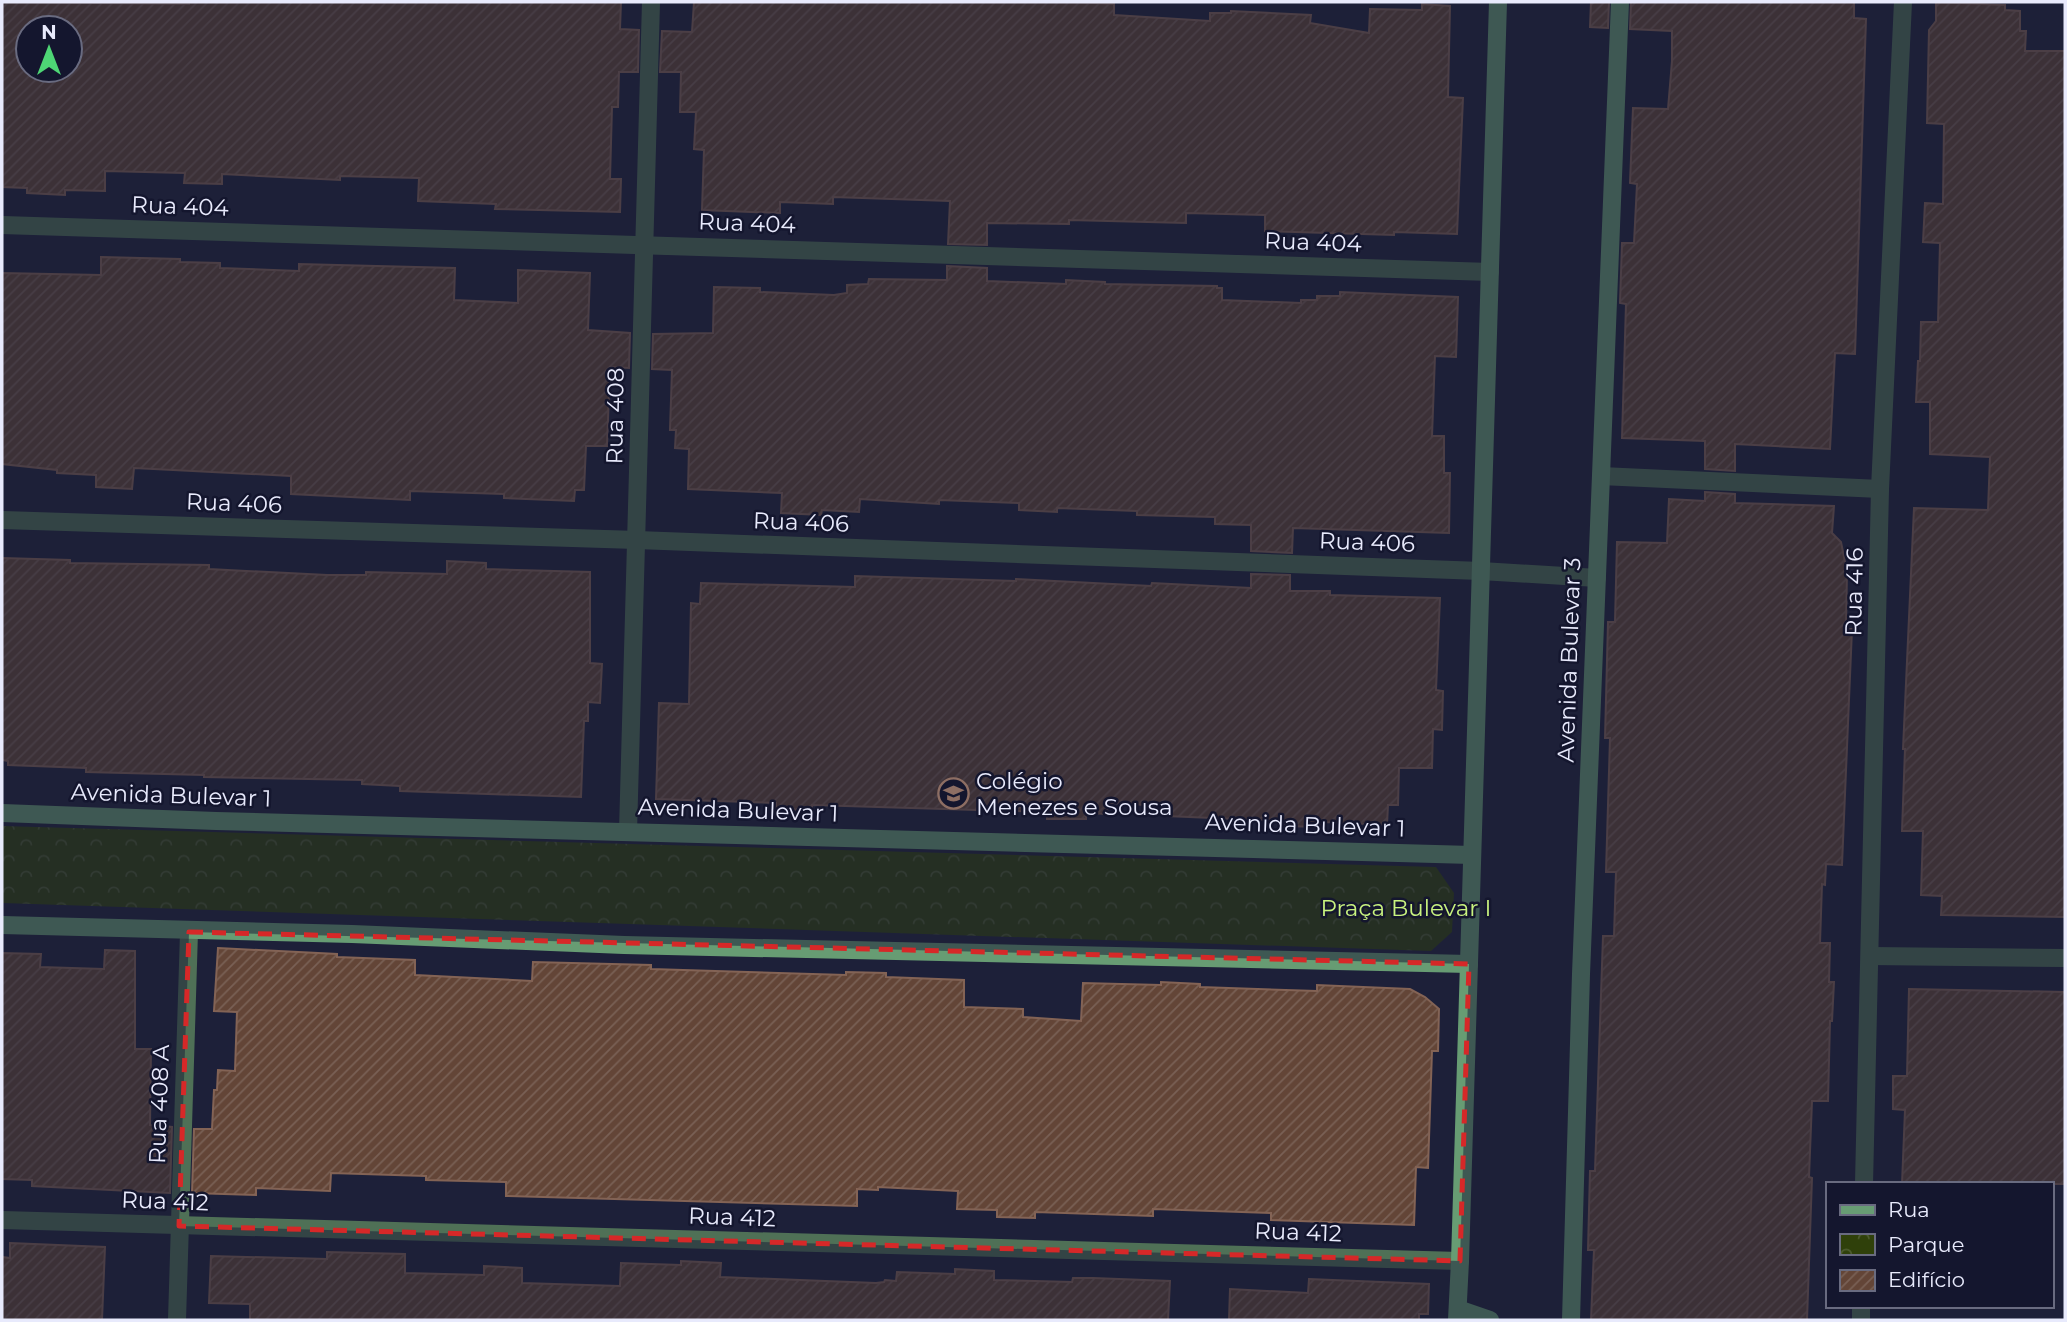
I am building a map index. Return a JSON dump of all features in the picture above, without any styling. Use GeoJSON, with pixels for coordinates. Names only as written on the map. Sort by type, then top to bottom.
{"type":"FeatureCollection","features":[{"type":"Feature","properties":{"kind":"street","name":"Rua 408"},"geometry":{"type":"LineString","coordinates":[[628,832],[651,2]]}},
{"type":"Feature","properties":{"kind":"street"},"geometry":{"type":"LineString","coordinates":[[1490,1320],[1457,1314],[1498,2]]}},
{"type":"Feature","properties":{"kind":"street","name":"Avenida Bulevar 3"},"geometry":{"type":"LineString","coordinates":[[1567,1319],[1620,2]]}},
{"type":"Feature","properties":{"kind":"street","name":"Rua 416"},"geometry":{"type":"LineString","coordinates":[[1864,1182],[1880,489],[1903,2]]}},
{"type":"Feature","properties":{"kind":"street","name":"Rua 404"},"geometry":{"type":"LineString","coordinates":[[2,225],[1490,272]]}},
{"type":"Feature","properties":{"kind":"street"},"geometry":{"type":"LineString","coordinates":[[1601,476],[1880,489]]}},
{"type":"Feature","properties":{"kind":"street","name":"Rua 406"},"geometry":{"type":"LineString","coordinates":[[2,520],[637,540],[1481,571],[1597,578]]}},
{"type":"Feature","properties":{"kind":"street","name":"Avenida Bulevar 1"},"geometry":{"type":"LineString","coordinates":[[2,813],[1472,855]]}},
{"type":"Feature","properties":{"kind":"street"},"geometry":{"type":"LineString","coordinates":[[2,925],[798,949],[1469,964]]}},
{"type":"Feature","properties":{"kind":"street","name":"Rua 408 A"},"geometry":{"type":"LineString","coordinates":[[177,1320],[189,932]]}},
{"type":"Feature","properties":{"kind":"street"},"geometry":{"type":"LineString","coordinates":[[1870,956],[2065,958]]}},
{"type":"Feature","properties":{"kind":"street","name":"Rua 412"},"geometry":{"type":"LineString","coordinates":[[2,1220],[1460,1261]]}},
{"type":"Feature","properties":{"kind":"highlighted area"},"geometry":{"type":"Polygon","coordinates":[[[189,932],[1469,964],[1460,1261],[179,1226],[189,932]]]}},
{"type":"Feature","properties":{"kind":"green space","name":"Praça Bulevar I"},"geometry":{"type":"Polygon","coordinates":[[[2,826],[1436,867],[1454,893],[1452,932],[1431,951],[2,903],[2,826]]]}},
{"type":"Feature","properties":{"kind":"building"},"geometry":{"type":"Polygon","coordinates":[[[2,2],[621,2],[620,29],[639,30],[638,72],[619,72],[618,107],[612,107],[610,179],[621,179],[620,212],[495,209],[496,204],[418,201],[419,178],[340,176],[340,180],[222,174],[222,184],[184,183],[185,173],[105,171],[105,191],[65,190],[65,195],[27,193],[27,188],[2,187],[2,2]]]}},
{"type":"Feature","properties":{"kind":"building"},"geometry":{"type":"Polygon","coordinates":[[[694,2],[1075,2],[1114,4],[1114,15],[1210,21],[1210,13],[1231,11],[1311,15],[1310,23],[1369,33],[1370,9],[1422,10],[1422,4],[1450,6],[1448,97],[1463,98],[1457,234],[1265,231],[1265,215],[1186,213],[1186,223],[1069,220],[1069,224],[987,223],[987,245],[948,244],[950,201],[833,197],[833,204],[780,202],[780,213],[702,210],[704,150],[694,149],[696,112],[680,112],[681,72],[660,72],[662,31],[692,32],[694,2]]]}},
{"type":"Feature","properties":{"kind":"building"},"geometry":{"type":"Polygon","coordinates":[[[1591,2],[1609,2],[1608,28],[1590,27],[1591,2]]]}},
{"type":"Feature","properties":{"kind":"building"},"geometry":{"type":"Polygon","coordinates":[[[1631,2],[1854,2],[1854,18],[1866,19],[1855,354],[1835,353],[1830,449],[1735,444],[1735,471],[1705,469],[1705,441],[1622,438],[1626,304],[1620,303],[1622,243],[1634,243],[1637,184],[1630,183],[1633,108],[1668,109],[1672,61],[1672,31],[1630,29],[1631,2]]]}},
{"type":"Feature","properties":{"kind":"building"},"geometry":{"type":"Polygon","coordinates":[[[1936,2],[2005,5],[2005,10],[2020,11],[2020,31],[2026,31],[2025,51],[2065,51],[2065,917],[1941,915],[1942,896],[1921,895],[1923,831],[1902,831],[1914,508],[1988,510],[1990,457],[1930,454],[1930,402],[1916,402],[1921,322],[1938,322],[1940,243],[1923,242],[1925,203],[1943,204],[1944,124],[1927,123],[1929,30],[1936,21],[1936,2]]]}},
{"type":"Feature","properties":{"kind":"building"},"geometry":{"type":"Polygon","coordinates":[[[101,257],[180,259],[180,262],[220,263],[220,268],[299,271],[299,264],[455,268],[454,300],[518,303],[518,270],[590,273],[588,330],[630,333],[629,368],[610,367],[607,446],[586,446],[584,490],[575,490],[574,501],[504,498],[504,494],[410,491],[410,500],[291,494],[291,476],[134,468],[132,489],[96,487],[96,475],[57,473],[57,470],[2,464],[2,273],[101,275],[101,257]]]}},
{"type":"Feature","properties":{"kind":"building"},"geometry":{"type":"Polygon","coordinates":[[[947,266],[987,268],[987,281],[1066,284],[1066,280],[1105,284],[1217,286],[1222,288],[1222,300],[1301,303],[1301,300],[1317,300],[1317,296],[1340,296],[1340,292],[1458,297],[1456,357],[1435,356],[1432,436],[1444,436],[1444,473],[1450,473],[1449,533],[1293,528],[1292,553],[1251,551],[1251,525],[1215,524],[1215,517],[1137,515],[1137,511],[1057,508],[1057,512],[1019,510],[1019,503],[939,500],[939,504],[860,499],[859,512],[822,510],[821,515],[781,513],[782,493],[688,489],[689,449],[675,448],[676,430],[670,430],[672,370],[652,369],[653,334],[713,333],[714,287],[834,295],[847,293],[847,285],[868,284],[869,279],[947,280],[947,266]]]}},
{"type":"Feature","properties":{"kind":"building"},"geometry":{"type":"Polygon","coordinates":[[[1705,492],[1735,494],[1735,503],[1834,506],[1832,533],[1841,542],[1847,572],[1846,629],[1852,629],[1842,865],[1826,864],[1825,885],[1822,884],[1820,943],[1830,943],[1829,982],[1834,982],[1828,1101],[1812,1101],[1807,1320],[1591,1320],[1594,1250],[1588,1250],[1590,1171],[1595,1171],[1603,936],[1614,936],[1616,872],[1606,872],[1610,738],[1605,738],[1608,622],[1615,622],[1617,542],[1667,543],[1669,499],[1705,501],[1705,492]]]}},
{"type":"Feature","properties":{"kind":"building"},"geometry":{"type":"Polygon","coordinates":[[[2,558],[70,560],[70,563],[209,565],[209,569],[327,575],[366,575],[366,572],[447,574],[447,561],[486,563],[486,569],[590,572],[590,663],[602,664],[600,703],[588,702],[588,721],[584,721],[581,797],[400,791],[400,786],[362,784],[362,780],[86,772],[86,768],[8,765],[8,761],[2,760],[2,558]]]}},
{"type":"Feature","properties":{"kind":"building"},"geometry":{"type":"Polygon","coordinates":[[[1251,574],[1290,575],[1290,591],[1330,591],[1330,595],[1440,598],[1436,690],[1443,691],[1442,730],[1433,729],[1432,768],[1399,768],[1398,805],[1388,805],[1387,825],[1324,822],[1323,827],[1283,826],[1284,821],[1166,816],[1166,806],[1108,803],[1107,814],[1086,813],[1086,819],[1047,819],[1047,812],[812,805],[812,810],[776,809],[776,803],[656,799],[659,703],[689,704],[691,603],[700,604],[701,583],[855,587],[855,576],[1251,588],[1251,574]]]}},
{"type":"Feature","properties":{"kind":"building"},"geometry":{"type":"Polygon","coordinates":[[[218,948],[415,960],[415,975],[532,981],[533,962],[651,965],[651,969],[846,975],[846,972],[886,973],[886,977],[964,980],[964,1007],[1023,1009],[1023,1017],[1081,1021],[1083,983],[1161,985],[1161,982],[1200,984],[1200,987],[1317,991],[1317,985],[1410,989],[1439,1009],[1438,1051],[1432,1051],[1428,1168],[1416,1167],[1414,1225],[1271,1220],[1271,1213],[1153,1209],[1153,1216],[1035,1212],[1035,1218],[997,1217],[997,1210],[957,1209],[958,1191],[878,1187],[878,1190],[857,1189],[857,1206],[506,1196],[506,1182],[426,1180],[426,1176],[331,1173],[330,1191],[256,1188],[256,1195],[192,1193],[194,1129],[212,1129],[218,1070],[235,1071],[237,1012],[214,1011],[218,948]]]}},
{"type":"Feature","properties":{"kind":"building"},"geometry":{"type":"Polygon","coordinates":[[[105,950],[135,951],[135,1049],[151,1049],[150,1125],[172,1127],[170,1193],[32,1186],[32,1180],[2,1179],[2,953],[41,954],[40,967],[104,969],[105,950]]]}},
{"type":"Feature","properties":{"kind":"building"},"geometry":{"type":"Polygon","coordinates":[[[1909,989],[2065,992],[2065,1184],[1902,1182],[1905,1110],[1893,1109],[1893,1076],[1907,1076],[1909,989]]]}},
{"type":"Feature","properties":{"kind":"building"},"geometry":{"type":"Polygon","coordinates":[[[10,1243],[105,1247],[102,1320],[2,1320],[2,1257],[10,1258],[10,1243]]]}},
{"type":"Feature","properties":{"kind":"building"},"geometry":{"type":"Polygon","coordinates":[[[327,1252],[405,1254],[405,1273],[484,1275],[484,1266],[522,1268],[522,1283],[620,1286],[621,1263],[681,1265],[681,1261],[721,1263],[720,1277],[876,1283],[896,1281],[897,1272],[955,1274],[955,1269],[994,1271],[994,1280],[1072,1282],[1073,1278],[1093,1278],[1170,1281],[1168,1320],[250,1320],[250,1304],[209,1303],[211,1256],[327,1259],[327,1252]]]}},
{"type":"Feature","properties":{"kind":"building"},"geometry":{"type":"Polygon","coordinates":[[[1309,1279],[1429,1284],[1428,1314],[1419,1314],[1419,1320],[1229,1320],[1230,1289],[1308,1293],[1309,1279]]]}},
{"type":"Feature","properties":{"kind":"place","name":"Colégio Menezes e Sousa"},"geometry":{"type":"Point","coordinates":[953,794]}}]}
